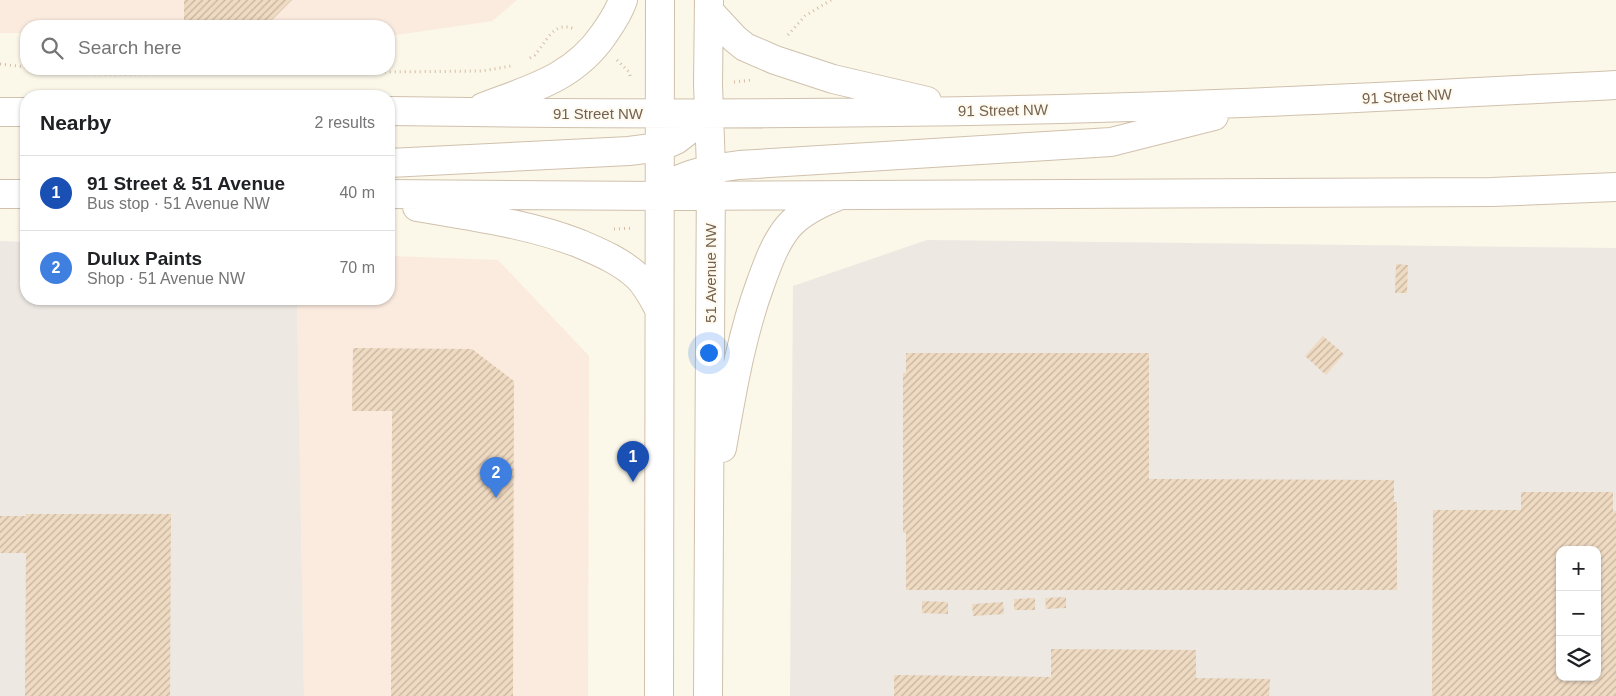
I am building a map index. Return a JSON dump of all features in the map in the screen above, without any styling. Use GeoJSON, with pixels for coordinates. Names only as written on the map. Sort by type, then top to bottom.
{"type":"FeatureCollection","features":[{"type":"Feature","properties":{"kind":"main road"},"geometry":{"type":"LineString","coordinates":[[468,112],[548,82],[574,66],[585,58],[598,43],[623,0]]}},
{"type":"Feature","properties":{"kind":"main road"},"geometry":{"type":"LineString","coordinates":[[659,696],[660,0]]}},
{"type":"Feature","properties":{"kind":"main road"},"geometry":{"type":"LineString","coordinates":[[709,6],[735,39],[745,46],[775,60],[833,79],[967,110]]}},
{"type":"Feature","properties":{"kind":"main road","name":"51 Avenue NW"},"geometry":{"type":"LineString","coordinates":[[708,696],[711,182],[709,6]]}},
{"type":"Feature","properties":{"kind":"main road","name":"91 Street NW"},"geometry":{"type":"LineString","coordinates":[[395,111],[710,114],[967,110],[1271,102],[1616,85]]}},
{"type":"Feature","properties":{"kind":"main road"},"geometry":{"type":"LineString","coordinates":[[711,182],[739,165],[1111,142],[1271,102]]}},
{"type":"Feature","properties":{"kind":"main road"},"geometry":{"type":"LineString","coordinates":[[0,112],[20,112]]}},
{"type":"Feature","properties":{"kind":"main road"},"geometry":{"type":"LineString","coordinates":[[395,163],[627,152],[660,147],[676,140],[710,114]]}},
{"type":"Feature","properties":{"kind":"main road"},"geometry":{"type":"LineString","coordinates":[[395,194],[660,196],[672,182],[711,182],[844,194],[1492,192],[1616,187]]}},
{"type":"Feature","properties":{"kind":"main road"},"geometry":{"type":"LineString","coordinates":[[0,194],[20,194]]}},
{"type":"Feature","properties":{"kind":"main road"},"geometry":{"type":"LineString","coordinates":[[708,531],[735,371],[750,315],[769,262],[780,239],[797,218],[812,208],[844,194]]}},
{"type":"Feature","properties":{"kind":"main road"},"geometry":{"type":"LineString","coordinates":[[395,203],[522,225],[589,248],[614,260],[639,278],[659,309]]}},
{"type":"Feature","properties":{"kind":"path"},"geometry":{"type":"LineString","coordinates":[[785,41],[791,31],[805,16],[831,0]]}},
{"type":"Feature","properties":{"kind":"path"},"geometry":{"type":"LineString","coordinates":[[525,62],[535,54],[556,28],[562,26],[578,30]]}},
{"type":"Feature","properties":{"kind":"path"},"geometry":{"type":"LineString","coordinates":[[615,58],[629,72],[632,86]]}},
{"type":"Feature","properties":{"kind":"path"},"geometry":{"type":"LineString","coordinates":[[0,64],[20,66]]}},
{"type":"Feature","properties":{"kind":"path"},"geometry":{"type":"LineString","coordinates":[[395,72],[482,71],[514,65]]}},
{"type":"Feature","properties":{"kind":"shaded area"},"geometry":{"type":"Polygon","coordinates":[[[0,0],[517,0],[492,21],[395,35],[395,20],[20,20],[20,33],[0,33],[0,0]]]}},
{"type":"Feature","properties":{"kind":"shaded area"},"geometry":{"type":"Polygon","coordinates":[[[927,240],[1616,248],[1616,696],[790,696],[793,286],[927,240]]]}},
{"type":"Feature","properties":{"kind":"shaded area"},"geometry":{"type":"Polygon","coordinates":[[[0,241],[20,242],[20,305],[297,305],[304,696],[0,696],[0,241]]]}},
{"type":"Feature","properties":{"kind":"shaded area"},"geometry":{"type":"Polygon","coordinates":[[[395,256],[498,260],[589,356],[588,696],[304,696],[297,305],[395,305],[395,256]]]}},
{"type":"Feature","properties":{"kind":"building"},"geometry":{"type":"Polygon","coordinates":[[[184,0],[292,0],[272,20],[184,20],[184,0]]]}},
{"type":"Feature","properties":{"kind":"building"},"geometry":{"type":"Polygon","coordinates":[[[1396,264],[1408,265],[1407,293],[1395,293],[1396,264]]]}},
{"type":"Feature","properties":{"kind":"building"},"geometry":{"type":"Polygon","coordinates":[[[1323,336],[1344,354],[1326,375],[1305,356],[1323,336]]]}},
{"type":"Feature","properties":{"kind":"building"},"geometry":{"type":"Polygon","coordinates":[[[353,348],[472,349],[514,381],[513,696],[391,696],[392,411],[352,411],[353,348]]]}},
{"type":"Feature","properties":{"kind":"building"},"geometry":{"type":"Polygon","coordinates":[[[906,353],[1149,353],[1149,479],[1394,480],[1394,502],[1397,502],[1397,590],[906,590],[906,533],[903,533],[903,373],[906,373],[906,353]]]}},
{"type":"Feature","properties":{"kind":"building"},"geometry":{"type":"Polygon","coordinates":[[[1521,492],[1613,492],[1613,511],[1616,511],[1616,696],[1432,696],[1433,510],[1521,510],[1521,492]]]}},
{"type":"Feature","properties":{"kind":"building"},"geometry":{"type":"Polygon","coordinates":[[[26,514],[171,514],[170,696],[25,696],[26,553],[0,553],[0,516],[26,516],[26,514]]]}},
{"type":"Feature","properties":{"kind":"building"},"geometry":{"type":"Polygon","coordinates":[[[1066,597],[1066,608],[1046,609],[1045,598],[1066,597]]]}},
{"type":"Feature","properties":{"kind":"building"},"geometry":{"type":"Polygon","coordinates":[[[1035,598],[1035,610],[1014,610],[1014,599],[1035,598]]]}},
{"type":"Feature","properties":{"kind":"building"},"geometry":{"type":"Polygon","coordinates":[[[922,601],[948,602],[948,614],[922,613],[922,601]]]}},
{"type":"Feature","properties":{"kind":"building"},"geometry":{"type":"Polygon","coordinates":[[[1003,602],[1004,614],[973,616],[972,604],[1003,602]]]}},
{"type":"Feature","properties":{"kind":"building"},"geometry":{"type":"Polygon","coordinates":[[[1051,649],[1196,650],[1196,678],[1270,679],[1269,696],[894,696],[894,675],[1051,677],[1051,649]]]}},
{"type":"Feature","properties":{"kind":"place","name":"91 Street & 51 Avenue"},"geometry":{"type":"Point","coordinates":[633,482]}},
{"type":"Feature","properties":{"kind":"place","name":"Dulux Paints"},"geometry":{"type":"Point","coordinates":[496,498]}}]}
